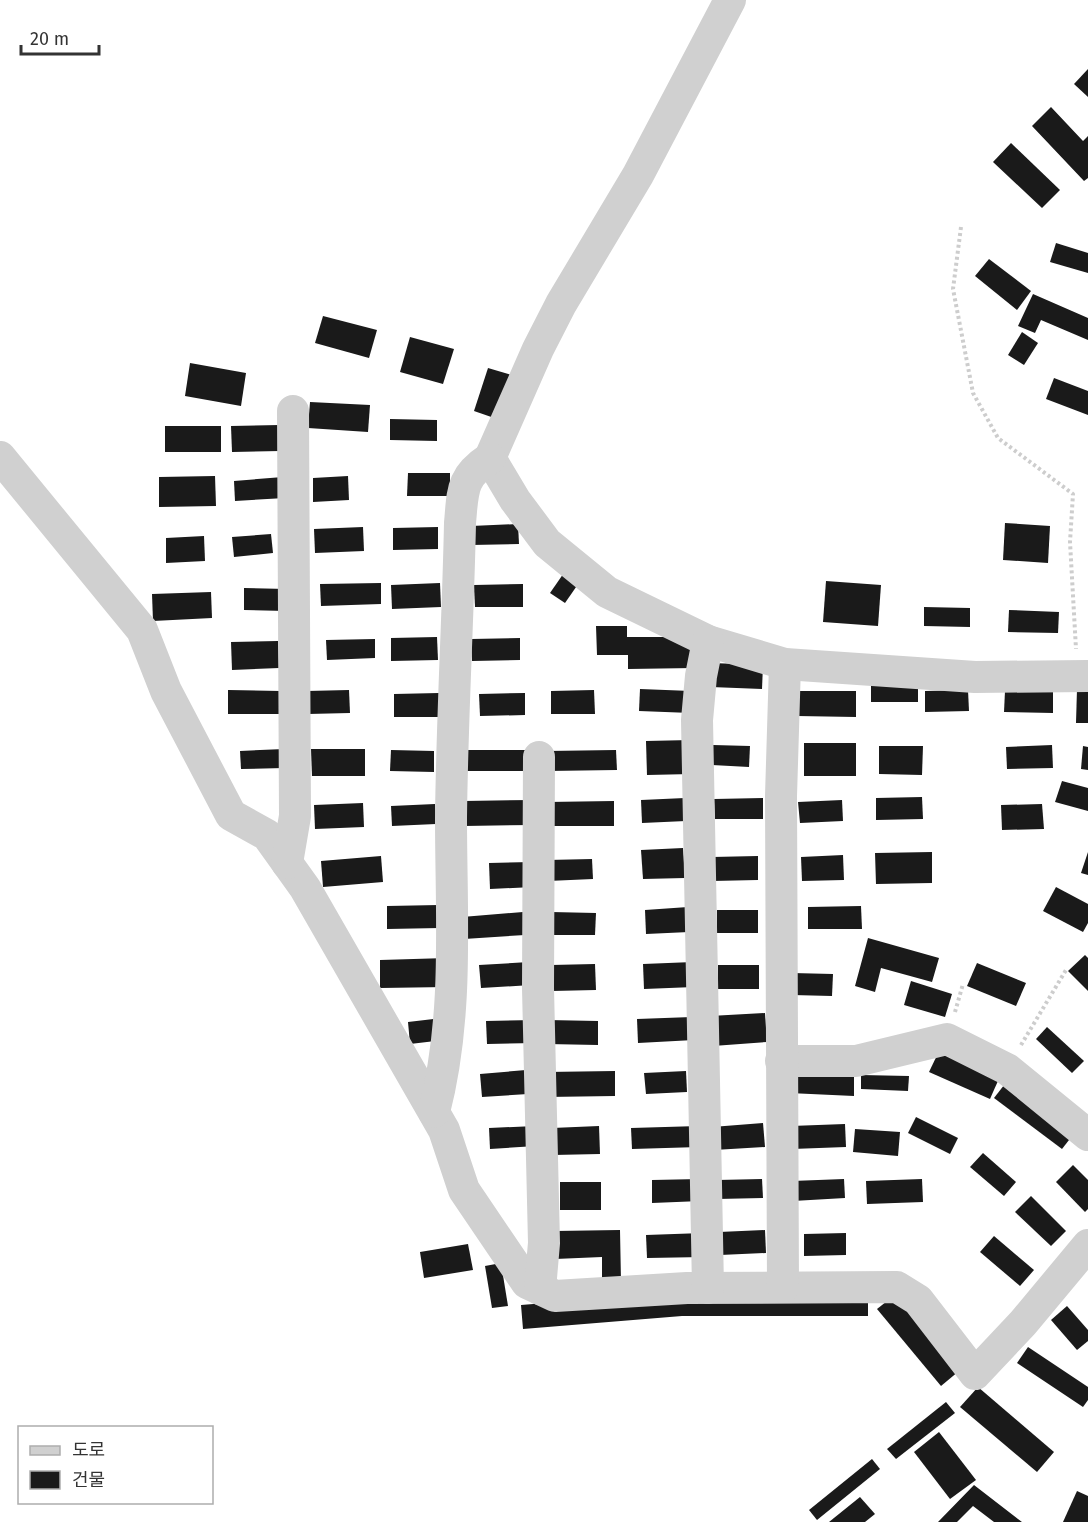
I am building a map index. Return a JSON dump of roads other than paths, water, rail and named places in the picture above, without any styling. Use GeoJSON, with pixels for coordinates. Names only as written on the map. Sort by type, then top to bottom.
{"type":"FeatureCollection","features":[{"type":"Feature","properties":{"kind":"street"},"geometry":{"type":"LineString","coordinates":[[434,1112],[443,1077],[451,996],[452,815],[460,522],[463,487],[472,470],[490,458],[552,322],[638,175],[730,0]]}},
{"type":"Feature","properties":{"kind":"street"},"geometry":{"type":"LineString","coordinates":[[287,863],[296,816],[293,411]]}},
{"type":"Feature","properties":{"kind":"street"},"geometry":{"type":"LineString","coordinates":[[0,457],[142,630],[166,691],[231,815],[267,834],[305,888],[444,1130],[464,1190],[528,1283],[555,1296],[708,1288],[897,1287],[918,1300],[975,1374],[1023,1323],[1088,1245]]}},
{"type":"Feature","properties":{"kind":"street"},"geometry":{"type":"LineString","coordinates":[[490,458],[515,500],[547,543],[608,592],[708,640],[785,664],[975,677],[1084,676]]}},
{"type":"Feature","properties":{"kind":"street"},"geometry":{"type":"LineString","coordinates":[[708,640],[701,676],[698,720],[708,1288]]}},
{"type":"Feature","properties":{"kind":"street"},"geometry":{"type":"LineString","coordinates":[[783,1287],[781,796],[785,664]]}},
{"type":"Feature","properties":{"kind":"street"},"geometry":{"type":"LineString","coordinates":[[539,757],[538,988],[544,1244],[540,1289]]}},
{"type":"Feature","properties":{"kind":"street"},"geometry":{"type":"LineString","coordinates":[[782,1061],[856,1061],[947,1039],[1007,1069],[1088,1135]]}}]}
